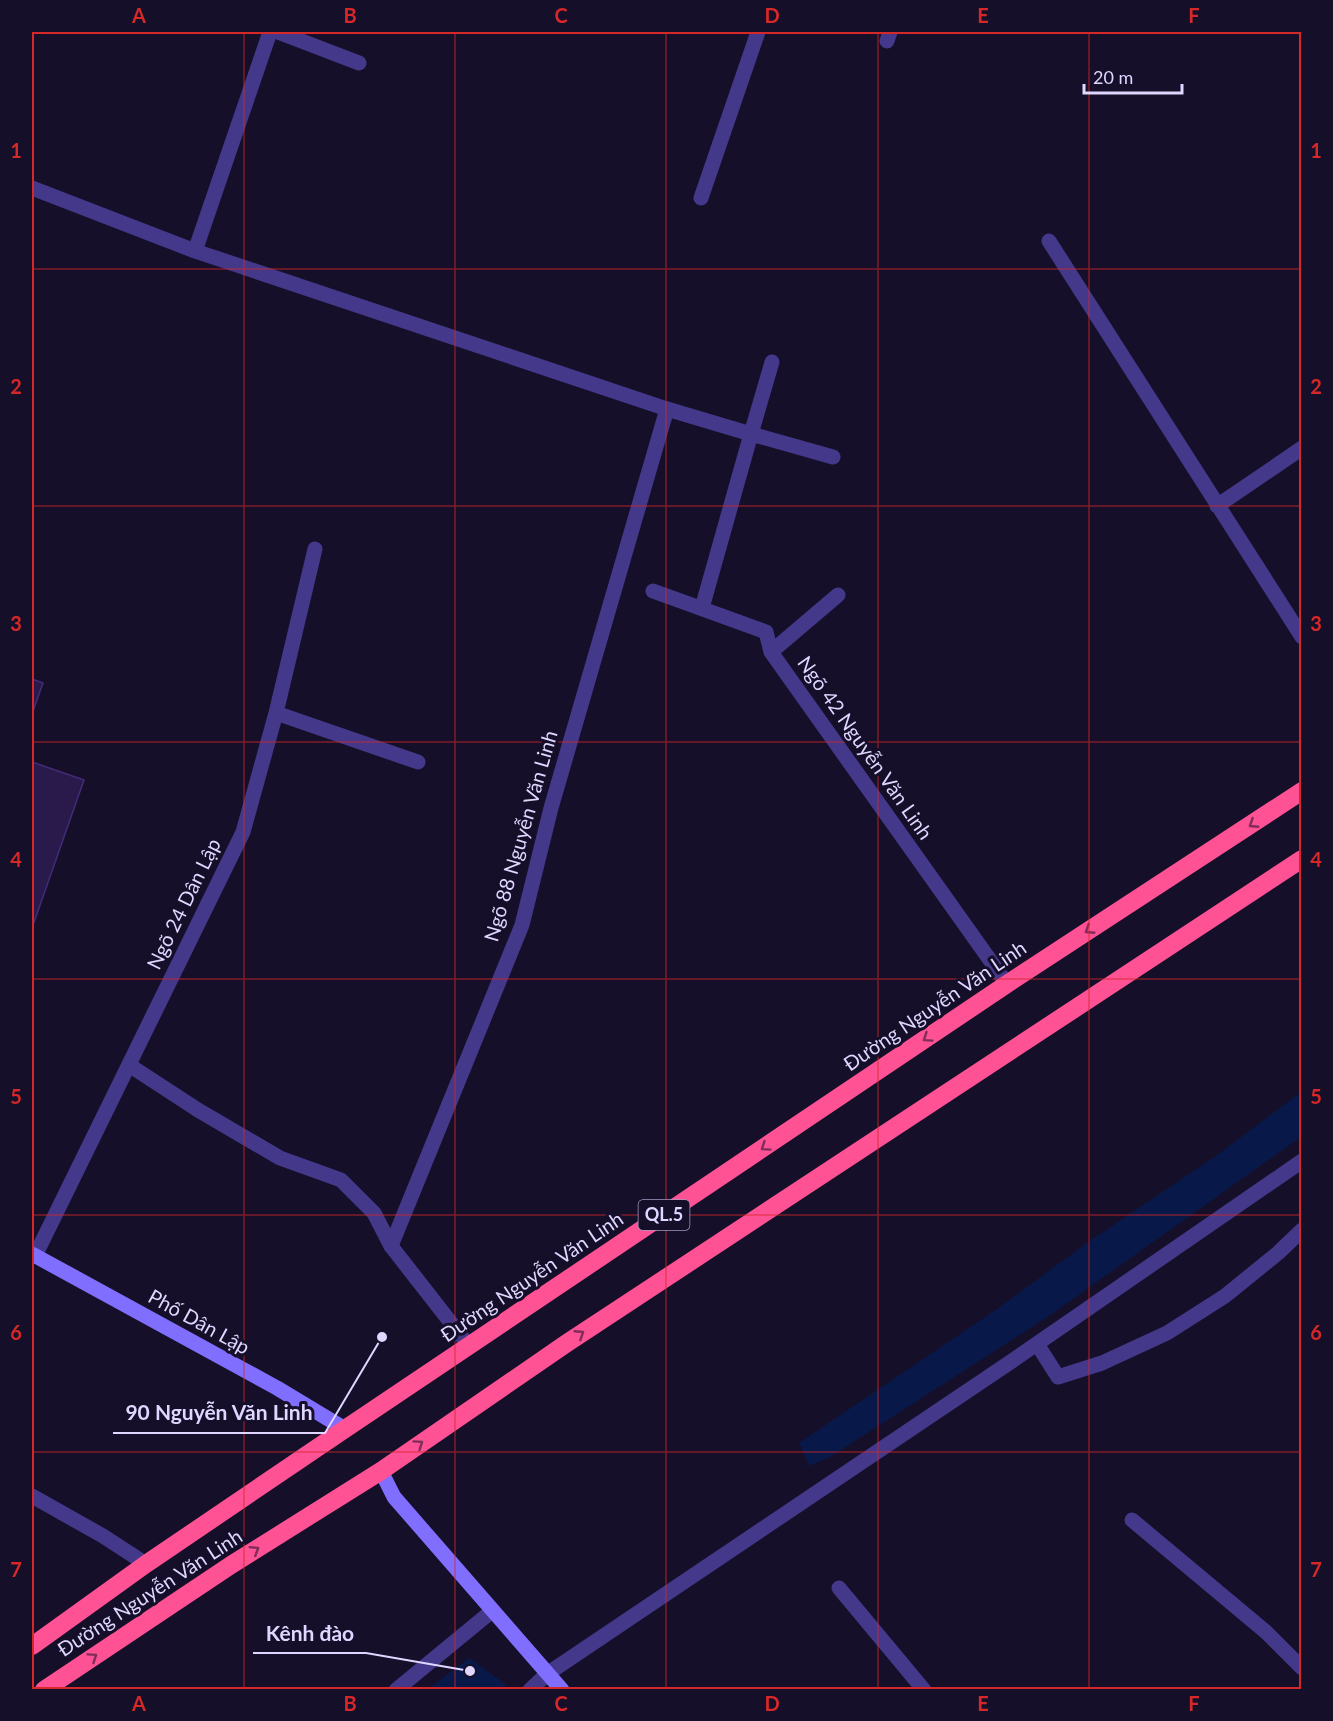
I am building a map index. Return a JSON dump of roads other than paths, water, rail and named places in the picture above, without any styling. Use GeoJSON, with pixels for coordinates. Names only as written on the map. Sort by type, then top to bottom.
{"type":"FeatureCollection","features":[{"type":"Feature","properties":{"kind":"highway","name":"Đường Nguyễn Văn Linh"},"geometry":{"type":"LineString","coordinates":[[32,1645],[146,1564],[345,1429],[1008,984],[1302,792]]}},
{"type":"Feature","properties":{"kind":"highway","name":"Đường Nguyễn Văn Linh"},"geometry":{"type":"LineString","coordinates":[[44,1689],[231,1565],[381,1471],[567,1342],[1302,860]]}},
{"type":"Feature","properties":{"kind":"street"},"geometry":{"type":"LineString","coordinates":[[195,251],[270,32]]}},
{"type":"Feature","properties":{"kind":"street"},"geometry":{"type":"LineString","coordinates":[[278,32],[359,63]]}},
{"type":"Feature","properties":{"kind":"street"},"geometry":{"type":"LineString","coordinates":[[701,198],[758,32]]}},
{"type":"Feature","properties":{"kind":"street"},"geometry":{"type":"LineString","coordinates":[[32,188],[195,251],[667,409],[833,457]]}},
{"type":"Feature","properties":{"kind":"street"},"geometry":{"type":"LineString","coordinates":[[1049,241],[1302,637]]}},
{"type":"Feature","properties":{"kind":"street"},"geometry":{"type":"LineString","coordinates":[[702,608],[772,362]]}},
{"type":"Feature","properties":{"kind":"street","name":"Ngõ 88 Nguyễn Văn Linh"},"geometry":{"type":"LineString","coordinates":[[391,1246],[522,925],[551,808],[667,409]]}},
{"type":"Feature","properties":{"kind":"street"},"geometry":{"type":"LineString","coordinates":[[1218,506],[1302,448]]}},
{"type":"Feature","properties":{"kind":"street","name":"Ngõ 24 Dân Lập"},"geometry":{"type":"LineString","coordinates":[[33,1255],[243,831],[276,713],[315,549]]}},
{"type":"Feature","properties":{"kind":"street","name":"Ngõ 42 Nguyễn Văn Linh"},"geometry":{"type":"LineString","coordinates":[[653,591],[766,632],[771,652],[1008,984]]}},
{"type":"Feature","properties":{"kind":"street"},"geometry":{"type":"LineString","coordinates":[[771,652],[838,595]]}},
{"type":"Feature","properties":{"kind":"street"},"geometry":{"type":"LineString","coordinates":[[276,713],[418,762]]}},
{"type":"Feature","properties":{"kind":"street"},"geometry":{"type":"LineString","coordinates":[[129,1065],[198,1110],[280,1158],[341,1180],[374,1214],[391,1246],[469,1346]]}},
{"type":"Feature","properties":{"kind":"street"},"geometry":{"type":"LineString","coordinates":[[530,1689],[547,1674],[1037,1344],[1302,1161]]}},
{"type":"Feature","properties":{"kind":"street"},"geometry":{"type":"LineString","coordinates":[[1037,1344],[1058,1377],[1102,1363],[1167,1334],[1225,1296],[1278,1253],[1302,1230]]}},
{"type":"Feature","properties":{"kind":"street","name":"Phố Dân Lập"},"geometry":{"type":"LineString","coordinates":[[33,1255],[277,1388],[345,1429]]}},
{"type":"Feature","properties":{"kind":"street"},"geometry":{"type":"LineString","coordinates":[[381,1471],[394,1497],[562,1689]]}},
{"type":"Feature","properties":{"kind":"street"},"geometry":{"type":"LineString","coordinates":[[32,1496],[103,1536],[146,1564]]}},
{"type":"Feature","properties":{"kind":"street"},"geometry":{"type":"LineString","coordinates":[[1132,1520],[1266,1632],[1302,1668]]}},
{"type":"Feature","properties":{"kind":"street"},"geometry":{"type":"LineString","coordinates":[[839,1588],[924,1689]]}},
{"type":"Feature","properties":{"kind":"street"},"geometry":{"type":"LineString","coordinates":[[396,1689],[492,1611]]}},
{"type":"Feature","properties":{"kind":"water"},"geometry":{"type":"Polygon","coordinates":[[[1301,1092],[1301,1137],[1049,1316],[830,1457],[809,1466],[799,1443],[997,1309],[1084,1245],[1220,1153],[1301,1092]]]}},
{"type":"Feature","properties":{"kind":"water"},"geometry":{"type":"Polygon","coordinates":[[[469,1658],[507,1685],[501,1689],[428,1689],[469,1658]]]}},
{"type":"Feature","properties":{"kind":"place","name":"90 Nguyễn Văn Linh"},"geometry":{"type":"Point","coordinates":[382,1337]}},
{"type":"Feature","properties":{"kind":"place","name":"Kênh đào"},"geometry":{"type":"Point","coordinates":[470,1671]}}]}
